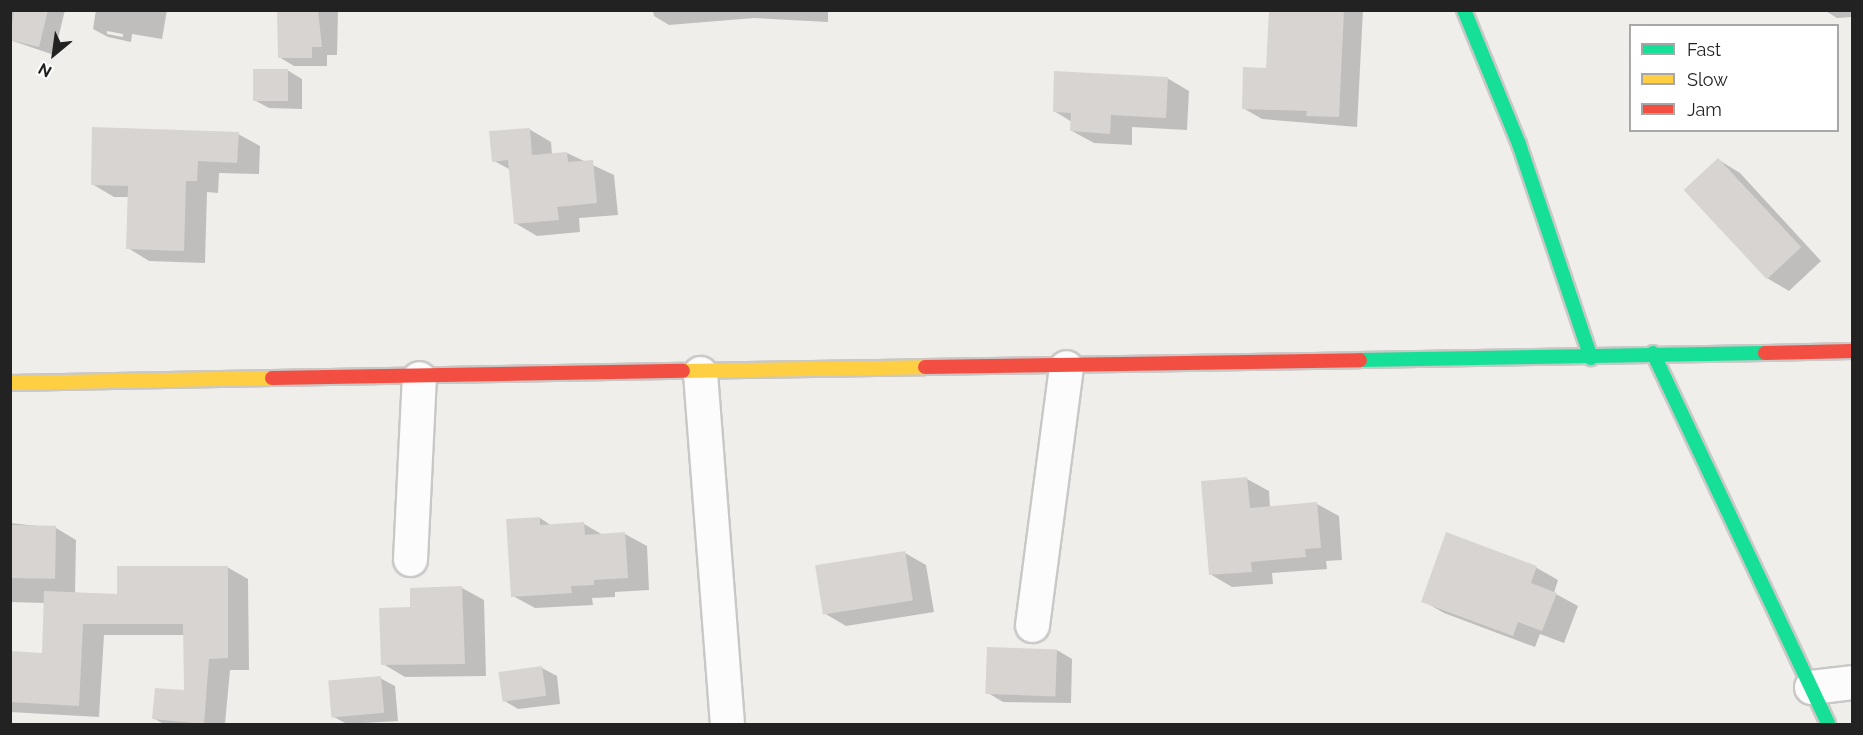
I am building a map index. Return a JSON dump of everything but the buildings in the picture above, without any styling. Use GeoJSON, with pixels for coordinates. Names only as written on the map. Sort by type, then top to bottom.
{"type":"FeatureCollection","features":[{"type":"Feature","properties":{"kind":"street"},"geometry":{"type":"LineString","coordinates":[[1464,10],[1519,144],[1592,358]]}},
{"type":"Feature","properties":{"kind":"street"},"geometry":{"type":"LineString","coordinates":[[10,383],[1592,358],[1653,353],[1852,351]]}},
{"type":"Feature","properties":{"kind":"street"},"geometry":{"type":"LineString","coordinates":[[1653,353],[1828,724]]}},
{"type":"Feature","properties":{"kind":"street"},"geometry":{"type":"LineString","coordinates":[[1032,625],[1066,367]]}},
{"type":"Feature","properties":{"kind":"street"},"geometry":{"type":"LineString","coordinates":[[700,373],[727,724]]}},
{"type":"Feature","properties":{"kind":"street"},"geometry":{"type":"LineString","coordinates":[[410,559],[419,378]]}},
{"type":"Feature","properties":{"kind":"street"},"geometry":{"type":"LineString","coordinates":[[1811,687],[1852,682]]}},
{"type":"Feature","properties":{"kind":"traffic: fast"},"geometry":{"type":"LineString","coordinates":[[1464,10],[1519,144],[1591,358]]}},
{"type":"Feature","properties":{"kind":"traffic: fast"},"geometry":{"type":"LineString","coordinates":[[1653,353],[1828,724]]}},
{"type":"Feature","properties":{"kind":"traffic: fast"},"geometry":{"type":"LineString","coordinates":[[1360,360],[1765,353]]}},
{"type":"Feature","properties":{"kind":"traffic: slow"},"geometry":{"type":"LineString","coordinates":[[683,371],[925,367]]}},
{"type":"Feature","properties":{"kind":"traffic: slow"},"geometry":{"type":"LineString","coordinates":[[10,383],[272,378]]}},
{"type":"Feature","properties":{"kind":"traffic: jam"},"geometry":{"type":"LineString","coordinates":[[1765,353],[1852,351]]}},
{"type":"Feature","properties":{"kind":"traffic: jam"},"geometry":{"type":"LineString","coordinates":[[925,367],[1360,360]]}},
{"type":"Feature","properties":{"kind":"traffic: jam"},"geometry":{"type":"LineString","coordinates":[[272,378],[683,371]]}}]}
